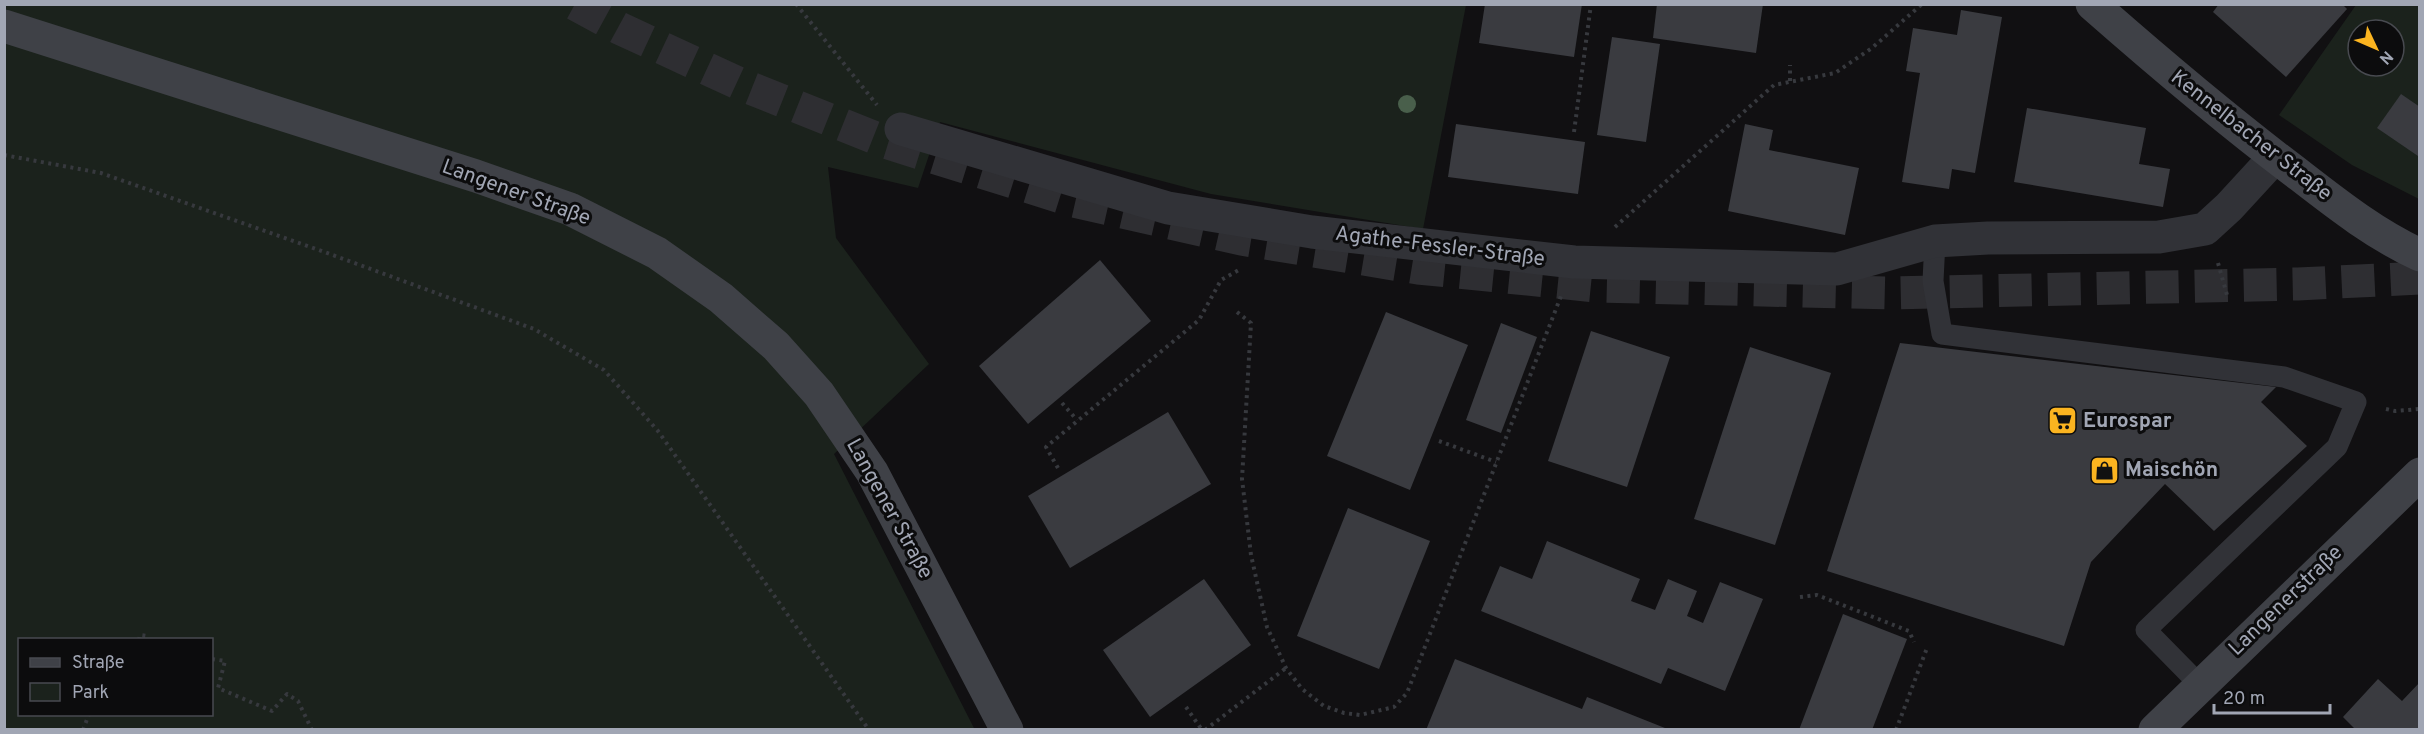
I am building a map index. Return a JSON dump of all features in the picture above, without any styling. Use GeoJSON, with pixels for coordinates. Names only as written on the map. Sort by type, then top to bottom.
{"type":"FeatureCollection","features":[{"type":"Feature","properties":{"kind":"main road","name":"Kennelbacher Straße"},"geometry":{"type":"LineString","coordinates":[[2092,4],[2198,96],[2275,157],[2344,209],[2397,245],[2420,255]]}},
{"type":"Feature","properties":{"kind":"main road","name":"Langener Straße"},"geometry":{"type":"LineString","coordinates":[[4,26],[476,176],[570,209],[657,254],[721,298],[776,346],[819,394],[872,472],[1007,729]]}},
{"type":"Feature","properties":{"kind":"main road","name":"Langenerstraße"},"geometry":{"type":"LineString","coordinates":[[2155,729],[2420,474]]}},
{"type":"Feature","properties":{"kind":"street","name":"Agathe-Fessler-Straße"},"geometry":{"type":"LineString","coordinates":[[901,129],[1168,208],[1312,232],[1586,262],[1837,268],[1935,242],[1988,238],[2158,237],[2205,228],[2229,207],[2275,157]]}},
{"type":"Feature","properties":{"kind":"lane"},"geometry":{"type":"LineString","coordinates":[[1935,242],[1933,281],[1942,334],[2284,377],[2356,402],[2337,447],[2146,630],[2200,685]]}},
{"type":"Feature","properties":{"kind":"path"},"geometry":{"type":"LineString","coordinates":[[796,4],[867,94],[901,129]]}},
{"type":"Feature","properties":{"kind":"path"},"geometry":{"type":"LineString","coordinates":[[1574,132],[1591,4]]}},
{"type":"Feature","properties":{"kind":"path"},"geometry":{"type":"LineString","coordinates":[[1237,312],[1251,323],[1242,478],[1251,555],[1267,627],[1286,668],[1302,689],[1324,706],[1344,713],[1360,715],[1394,707],[1407,693],[1496,462],[1586,262],[1603,239],[1774,85],[1835,73],[1872,48],[1922,4]]}},
{"type":"Feature","properties":{"kind":"path"},"geometry":{"type":"LineString","coordinates":[[1790,65],[1790,81]]}},
{"type":"Feature","properties":{"kind":"path"},"geometry":{"type":"LineString","coordinates":[[4,155],[101,173],[319,250],[534,329],[604,370],[658,431],[869,729]]}},
{"type":"Feature","properties":{"kind":"path"},"geometry":{"type":"LineString","coordinates":[[2219,266],[2227,295]]}},
{"type":"Feature","properties":{"kind":"path"},"geometry":{"type":"LineString","coordinates":[[1058,468],[1046,447],[1199,320],[1221,280],[1239,270]]}},
{"type":"Feature","properties":{"kind":"path"},"geometry":{"type":"LineString","coordinates":[[1062,403],[1077,420]]}},
{"type":"Feature","properties":{"kind":"path"},"geometry":{"type":"LineString","coordinates":[[1439,441],[1496,462]]}},
{"type":"Feature","properties":{"kind":"path"},"geometry":{"type":"LineString","coordinates":[[1800,597],[1817,595],[1899,627],[1909,631],[1914,642]]}},
{"type":"Feature","properties":{"kind":"path"},"geometry":{"type":"LineString","coordinates":[[1896,729],[1927,648]]}},
{"type":"Feature","properties":{"kind":"path"},"geometry":{"type":"LineString","coordinates":[[213,659],[225,662],[218,688],[272,711],[287,694],[298,701],[312,729]]}},
{"type":"Feature","properties":{"kind":"path"},"geometry":{"type":"LineString","coordinates":[[1186,706],[1203,729],[1286,668]]}},
{"type":"Feature","properties":{"kind":"green space"},"geometry":{"type":"Polygon","coordinates":[[[4,5],[1466,5],[1423,229],[1211,194],[940,122],[918,188],[828,167],[836,238],[929,364],[834,454],[975,730],[5,729],[4,5]]]}},
{"type":"Feature","properties":{"kind":"green space"},"geometry":{"type":"Polygon","coordinates":[[[2356,5],[2419,5],[2419,199],[2352,165],[2279,115],[2346,19],[2346,78],[2406,78],[2406,18],[2347,18],[2356,5]]]}},
{"type":"Feature","properties":{"kind":"building"},"geometry":{"type":"Polygon","coordinates":[[[1485,4],[1582,4],[1574,57],[1479,43],[1485,4]]]}},
{"type":"Feature","properties":{"kind":"building"},"geometry":{"type":"Polygon","coordinates":[[[1657,4],[1763,4],[1756,53],[1653,38],[1657,4]]]}},
{"type":"Feature","properties":{"kind":"building"},"geometry":{"type":"Polygon","coordinates":[[[2219,4],[2342,4],[2347,9],[2286,77],[2213,12],[2219,4]]]}},
{"type":"Feature","properties":{"kind":"building"},"geometry":{"type":"Polygon","coordinates":[[[1961,10],[2002,17],[1975,173],[1952,169],[1949,189],[1902,182],[1920,73],[1906,71],[1913,28],[1957,35],[1961,10]]]}},
{"type":"Feature","properties":{"kind":"building"},"geometry":{"type":"Polygon","coordinates":[[[1612,37],[1660,44],[1646,142],[1597,135],[1612,37]]]}},
{"type":"Feature","properties":{"kind":"building"},"geometry":{"type":"Polygon","coordinates":[[[2401,94],[2420,107],[2418,156],[2377,128],[2401,94]]]}},
{"type":"Feature","properties":{"kind":"building"},"geometry":{"type":"Polygon","coordinates":[[[2027,108],[2146,128],[2139,164],[2170,169],[2163,207],[2014,182],[2027,108]]]}},
{"type":"Feature","properties":{"kind":"building"},"geometry":{"type":"Polygon","coordinates":[[[1456,124],[1585,142],[1578,194],[1448,177],[1456,124]]]}},
{"type":"Feature","properties":{"kind":"building"},"geometry":{"type":"Polygon","coordinates":[[[1745,124],[1773,130],[1769,150],[1859,168],[1845,235],[1728,211],[1745,124]]]}},
{"type":"Feature","properties":{"kind":"building"},"geometry":{"type":"Polygon","coordinates":[[[1100,260],[1151,321],[1028,424],[979,366],[1100,260]]]}},
{"type":"Feature","properties":{"kind":"building"},"geometry":{"type":"Polygon","coordinates":[[[1386,312],[1468,345],[1410,490],[1327,456],[1386,312]]]}},
{"type":"Feature","properties":{"kind":"building"},"geometry":{"type":"Polygon","coordinates":[[[1501,323],[1537,337],[1501,433],[1466,420],[1501,323]]]}},
{"type":"Feature","properties":{"kind":"building"},"geometry":{"type":"Polygon","coordinates":[[[1591,331],[1670,357],[1627,487],[1548,461],[1591,331]]]}},
{"type":"Feature","properties":{"kind":"building"},"geometry":{"type":"Polygon","coordinates":[[[1900,343],[2276,387],[2261,402],[2307,446],[2214,531],[2165,484],[2091,562],[2064,646],[1827,571],[1900,343]]]}},
{"type":"Feature","properties":{"kind":"building"},"geometry":{"type":"Polygon","coordinates":[[[1750,347],[1831,373],[1775,545],[1694,519],[1750,347]]]}},
{"type":"Feature","properties":{"kind":"building"},"geometry":{"type":"Polygon","coordinates":[[[1168,412],[1211,484],[1070,568],[1028,496],[1168,412]]]}},
{"type":"Feature","properties":{"kind":"building"},"geometry":{"type":"Polygon","coordinates":[[[1348,508],[1430,541],[1379,669],[1297,636],[1348,508]]]}},
{"type":"Feature","properties":{"kind":"building"},"geometry":{"type":"Polygon","coordinates":[[[1547,541],[1640,579],[1631,601],[1655,610],[1668,579],[1697,591],[1687,616],[1703,623],[1720,582],[1763,599],[1725,691],[1668,668],[1661,684],[1481,611],[1500,566],[1532,579],[1547,541]]]}},
{"type":"Feature","properties":{"kind":"building"},"geometry":{"type":"Polygon","coordinates":[[[1204,579],[1251,645],[1150,717],[1103,650],[1204,579]]]}},
{"type":"Feature","properties":{"kind":"building"},"geometry":{"type":"Polygon","coordinates":[[[1843,614],[1907,639],[1872,730],[1799,730],[1843,614]]]}},
{"type":"Feature","properties":{"kind":"building"},"geometry":{"type":"Polygon","coordinates":[[[1455,659],[1582,709],[1587,697],[1670,730],[1426,730],[1455,659]]]}},
{"type":"Feature","properties":{"kind":"building"},"geometry":{"type":"Polygon","coordinates":[[[2378,679],[2402,701],[2420,682],[2420,730],[2356,730],[2343,717],[2378,679]]]}},
{"type":"Feature","properties":{"kind":"tunnel"},"geometry":{"type":"LineString","coordinates":[[575,4],[619,28],[740,84],[888,143],[1074,201],[1241,239],[1418,268],[1596,286],[1890,293],[2298,284],[2420,278]]}},
{"type":"Feature","properties":{"kind":"place","name":"Eurospar"},"geometry":{"type":"Point","coordinates":[2062,421]}},
{"type":"Feature","properties":{"kind":"place","name":"Maischön"},"geometry":{"type":"Point","coordinates":[2104,470]}}]}
